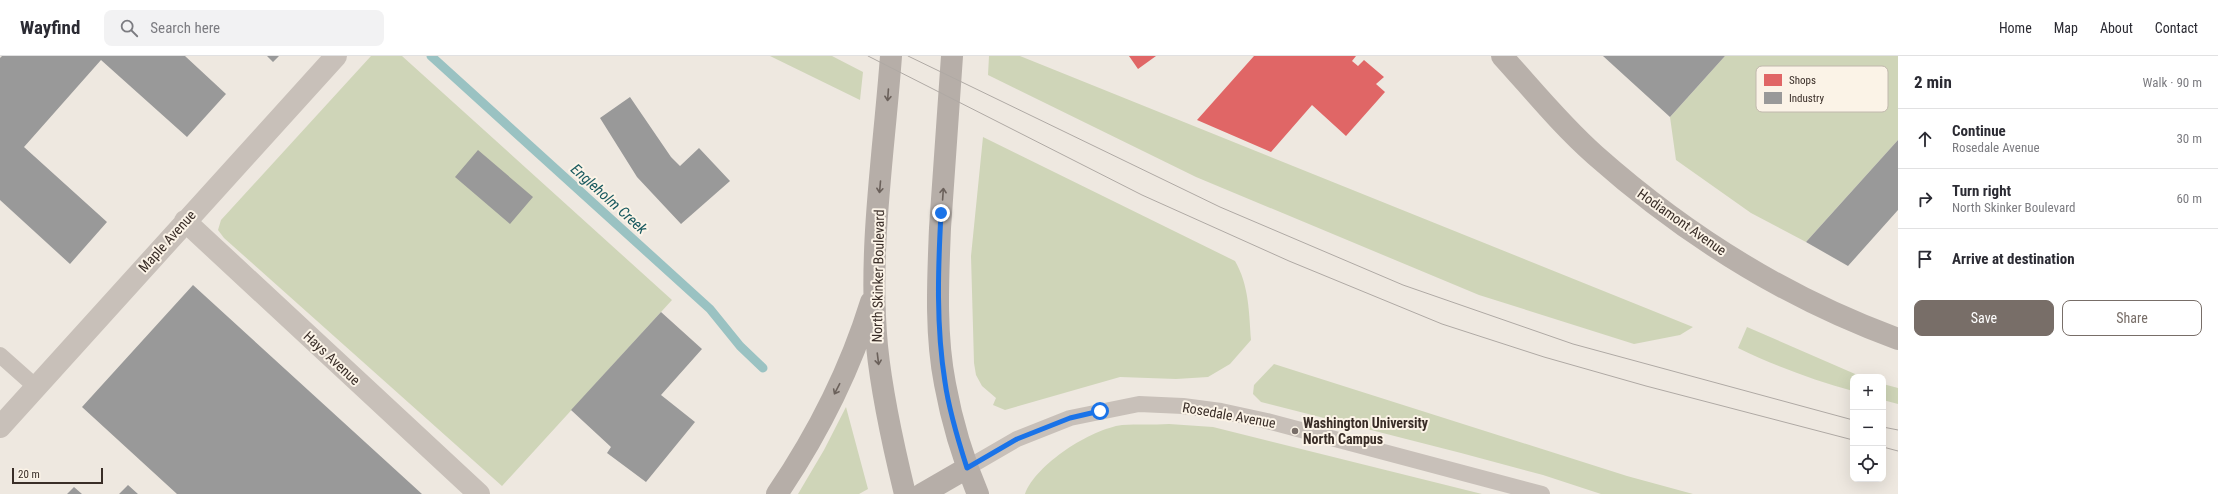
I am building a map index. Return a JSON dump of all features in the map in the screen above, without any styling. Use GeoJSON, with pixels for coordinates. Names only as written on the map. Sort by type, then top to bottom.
{"type":"FeatureCollection","features":[{"type":"Feature","properties":{"kind":"main road","name":"North Skinker Boulevard"},"geometry":{"type":"LineString","coordinates":[[891,56],[877,224],[875,287],[877,344],[883,396],[905,494]]}},
{"type":"Feature","properties":{"kind":"main road"},"geometry":{"type":"LineString","coordinates":[[952,56],[938,269],[939,326],[945,383],[956,432],[967,468],[978,494]]}},
{"type":"Feature","properties":{"kind":"main road"},"geometry":{"type":"LineString","coordinates":[[776,494],[816,429],[839,384],[866,319],[875,287]]}},
{"type":"Feature","properties":{"kind":"main road"},"geometry":{"type":"LineString","coordinates":[[922,494],[967,468]]}},
{"type":"Feature","properties":{"kind":"street","name":"Maple Avenue"},"geometry":{"type":"LineString","coordinates":[[0,427],[336,56]]}},
{"type":"Feature","properties":{"kind":"street","name":"Hodiamont Avenue"},"geometry":{"type":"LineString","coordinates":[[1502,56],[1594,154],[1642,195],[1757,274],[1864,327],[1898,339]]}},
{"type":"Feature","properties":{"kind":"street","name":"Hays Avenue"},"geometry":{"type":"LineString","coordinates":[[185,221],[479,494]]}},
{"type":"Feature","properties":{"kind":"lane"},"geometry":{"type":"LineString","coordinates":[[0,355],[36,387]]}},
{"type":"Feature","properties":{"kind":"lane","name":"Rosedale Avenue"},"geometry":{"type":"LineString","coordinates":[[967,468],[1017,439],[1070,418],[1139,404],[1183,406],[1221,411],[1267,421],[1542,494]]}},
{"type":"Feature","properties":{"kind":"green space"},"geometry":{"type":"Polygon","coordinates":[[[371,56],[402,56],[672,300],[502,486],[224,238],[218,230],[221,220],[371,56]]]}},
{"type":"Feature","properties":{"kind":"green space"},"geometry":{"type":"Polygon","coordinates":[[[770,56],[832,56],[863,72],[860,100],[770,56]]]}},
{"type":"Feature","properties":{"kind":"green space"},"geometry":{"type":"Polygon","coordinates":[[[989,56],[1020,56],[1693,327],[1680,335],[1634,344],[1479,295],[1196,177],[988,75],[989,56]]]}},
{"type":"Feature","properties":{"kind":"green space"},"geometry":{"type":"Polygon","coordinates":[[[1725,56],[1898,56],[1898,140],[1806,242],[1751,213],[1676,160],[1670,117],[1725,56]]]}},
{"type":"Feature","properties":{"kind":"green space"},"geometry":{"type":"Polygon","coordinates":[[[983,137],[1235,261],[1240,270],[1246,289],[1251,340],[1230,364],[1208,377],[1176,379],[1120,377],[1005,410],[993,405],[996,398],[982,386],[976,375],[974,363],[971,256],[983,137]]]}},
{"type":"Feature","properties":{"kind":"green space"},"geometry":{"type":"Polygon","coordinates":[[[1747,327],[1855,374],[1850,374],[1850,390],[1780,367],[1738,348],[1747,327]]]}},
{"type":"Feature","properties":{"kind":"green space"},"geometry":{"type":"Polygon","coordinates":[[[1274,364],[1627,476],[1693,494],[1601,494],[1543,475],[1261,402],[1253,394],[1254,385],[1274,364]]]}},
{"type":"Feature","properties":{"kind":"green space"},"geometry":{"type":"Polygon","coordinates":[[[1886,385],[1898,388],[1898,404],[1886,401],[1886,385]]]}},
{"type":"Feature","properties":{"kind":"green space"},"geometry":{"type":"Polygon","coordinates":[[[846,407],[868,489],[859,494],[798,494],[824,450],[846,407]]]}},
{"type":"Feature","properties":{"kind":"green space"},"geometry":{"type":"Polygon","coordinates":[[[1169,424],[1213,427],[1482,494],[1025,494],[1040,471],[1052,460],[1095,433],[1122,425],[1169,424]]]}},
{"type":"Feature","properties":{"kind":"building: Shops"},"geometry":{"type":"Polygon","coordinates":[[[1129,56],[1156,56],[1138,69],[1129,56]]]}},
{"type":"Feature","properties":{"kind":"building: Shops"},"geometry":{"type":"Polygon","coordinates":[[[1254,56],[1356,56],[1352,61],[1358,66],[1364,60],[1384,77],[1376,84],[1385,92],[1346,136],[1312,105],[1271,152],[1197,120],[1254,56]]]}},
{"type":"Feature","properties":{"kind":"building: Industry"},"geometry":{"type":"Polygon","coordinates":[[[2,56],[185,56],[226,94],[187,137],[101,60],[24,147],[107,222],[70,264],[0,200],[0,58],[2,56]]]}},
{"type":"Feature","properties":{"kind":"building: Industry"},"geometry":{"type":"Polygon","coordinates":[[[267,56],[279,56],[273,62],[267,56]]]}},
{"type":"Feature","properties":{"kind":"building: Industry"},"geometry":{"type":"Polygon","coordinates":[[[1603,56],[1725,56],[1670,117],[1603,56]]]}},
{"type":"Feature","properties":{"kind":"building: Industry"},"geometry":{"type":"Polygon","coordinates":[[[630,97],[671,157],[680,166],[699,148],[730,181],[681,224],[637,177],[600,118],[630,97]]]}},
{"type":"Feature","properties":{"kind":"building: Industry"},"geometry":{"type":"Polygon","coordinates":[[[1898,140],[1898,210],[1848,266],[1806,242],[1898,140]]]}},
{"type":"Feature","properties":{"kind":"building: Industry"},"geometry":{"type":"Polygon","coordinates":[[[478,150],[533,197],[510,224],[455,177],[478,150]]]}},
{"type":"Feature","properties":{"kind":"building: Industry"},"geometry":{"type":"Polygon","coordinates":[[[193,285],[422,494],[177,494],[82,407],[193,285]]]}},
{"type":"Feature","properties":{"kind":"building: Industry"},"geometry":{"type":"Polygon","coordinates":[[[661,312],[702,349],[661,395],[695,422],[646,482],[607,453],[611,447],[571,410],[661,312]]]}},
{"type":"Feature","properties":{"kind":"building: Industry"},"geometry":{"type":"Polygon","coordinates":[[[128,485],[138,494],[119,494],[128,485]]]}},
{"type":"Feature","properties":{"kind":"building: Industry"},"geometry":{"type":"Polygon","coordinates":[[[74,487],[82,494],[67,494],[74,487]]]}},
{"type":"Feature","properties":{"kind":"waterway","name":"Engleholm Creek"},"geometry":{"type":"LineString","coordinates":[[431,56],[710,309],[740,346],[763,368]]}},
{"type":"Feature","properties":{"kind":"tram line"},"geometry":{"type":"LineString","coordinates":[[868,56],[1142,195],[1289,261],[1442,324],[1544,357],[1646,386],[1850,439]]}},
{"type":"Feature","properties":{"kind":"tram line"},"geometry":{"type":"LineString","coordinates":[[908,56],[1220,207],[1403,285],[1573,344],[1850,419]]}},
{"type":"Feature","properties":{"kind":"tram line"},"geometry":{"type":"LineString","coordinates":[[1886,428],[1898,430]]}},
{"type":"Feature","properties":{"kind":"tram line"},"geometry":{"type":"LineString","coordinates":[[1886,448],[1898,451]]}},
{"type":"Feature","properties":{"kind":"place","name":"Washington University North Campus"},"geometry":{"type":"Point","coordinates":[1295,431]}},
{"type":"Feature","properties":{"kind":"route"},"geometry":{"type":"LineString","coordinates":[[941,213],[938,269],[939,326],[945,383],[956,432],[967,468],[1017,439],[1070,418],[1100,411]]}}]}
